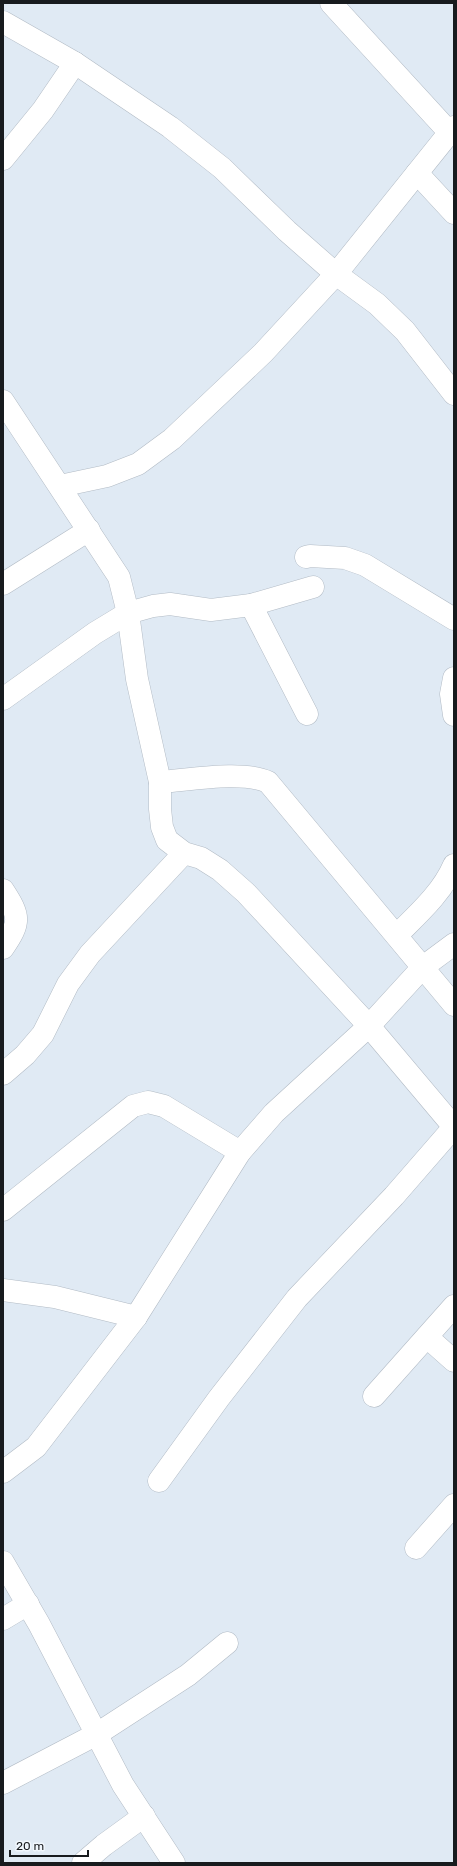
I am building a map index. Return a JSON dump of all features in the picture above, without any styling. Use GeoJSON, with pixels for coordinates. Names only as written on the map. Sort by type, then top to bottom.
{"type":"FeatureCollection","features":[{"type":"Feature","properties":{"kind":"street"},"geometry":{"type":"LineString","coordinates":[[60,486],[107,476],[138,464],[172,439],[263,353],[336,274],[452,130],[331,3]]}},
{"type":"Feature","properties":{"kind":"street"},"geometry":{"type":"LineString","coordinates":[[3,22],[75,63],[170,127],[222,168],[287,231],[336,274],[378,304],[405,331],[454,394]]}},
{"type":"Feature","properties":{"kind":"street"},"geometry":{"type":"LineString","coordinates":[[3,159],[43,110],[75,63]]}},
{"type":"Feature","properties":{"kind":"street"},"geometry":{"type":"LineString","coordinates":[[417,173],[454,212]]}},
{"type":"Feature","properties":{"kind":"street"},"geometry":{"type":"LineString","coordinates":[[3,401],[11,427],[60,486],[119,577],[128,614],[137,679],[160,782],[162,827],[167,840],[184,853],[201,858],[220,870],[246,893],[369,1026],[454,1127],[394,1196],[297,1298],[219,1398],[159,1481]]}},
{"type":"Feature","properties":{"kind":"street"},"geometry":{"type":"LineString","coordinates":[[3,584],[89,530]]}},
{"type":"Feature","properties":{"kind":"street"},"geometry":{"type":"LineString","coordinates":[[306,557],[344,558],[365,565],[454,619]]}},
{"type":"Feature","properties":{"kind":"street"},"geometry":{"type":"LineString","coordinates":[[3,699],[95,633],[128,614],[153,606],[170,604],[211,610],[251,605],[313,587]]}},
{"type":"Feature","properties":{"kind":"street"},"geometry":{"type":"LineString","coordinates":[[251,605],[307,714]]}},
{"type":"Feature","properties":{"kind":"street"},"geometry":{"type":"LineString","coordinates":[[454,678],[450,694],[454,715]]}},
{"type":"Feature","properties":{"kind":"street"},"geometry":{"type":"LineString","coordinates":[[160,782],[236,776],[257,778],[268,782],[454,1005]]}},
{"type":"Feature","properties":{"kind":"street"},"geometry":{"type":"LineString","coordinates":[[3,1074],[25,1054],[43,1034],[68,984],[90,954],[184,853]]}},
{"type":"Feature","properties":{"kind":"street"},"geometry":{"type":"LineString","coordinates":[[397,935],[429,903],[450,875],[454,865]]}},
{"type":"Feature","properties":{"kind":"street"},"geometry":{"type":"LineString","coordinates":[[3,890],[12,904],[18,921],[13,934],[3,948]]}},
{"type":"Feature","properties":{"kind":"street"},"geometry":{"type":"LineString","coordinates":[[3,1472],[36,1447],[136,1317],[240,1152],[274,1113],[369,1026],[423,967],[454,944]]}},
{"type":"Feature","properties":{"kind":"street"},"geometry":{"type":"LineString","coordinates":[[3,1210],[133,1106],[148,1102],[164,1106],[240,1152]]}},
{"type":"Feature","properties":{"kind":"street"},"geometry":{"type":"LineString","coordinates":[[3,1290],[55,1297],[136,1317]]}},
{"type":"Feature","properties":{"kind":"street"},"geometry":{"type":"LineString","coordinates":[[374,1396],[454,1306]]}},
{"type":"Feature","properties":{"kind":"street"},"geometry":{"type":"LineString","coordinates":[[427,1337],[454,1361]]}},
{"type":"Feature","properties":{"kind":"street"},"geometry":{"type":"LineString","coordinates":[[416,1548],[454,1505]]}},
{"type":"Feature","properties":{"kind":"street"},"geometry":{"type":"LineString","coordinates":[[3,1562],[28,1604],[123,1785],[174,1863]]}},
{"type":"Feature","properties":{"kind":"street"},"geometry":{"type":"LineString","coordinates":[[3,1619],[28,1604]]}},
{"type":"Feature","properties":{"kind":"street"},"geometry":{"type":"LineString","coordinates":[[3,1783],[97,1734],[188,1674],[227,1643]]}},
{"type":"Feature","properties":{"kind":"street"},"geometry":{"type":"LineString","coordinates":[[83,1863],[104,1845],[144,1816]]}}]}
